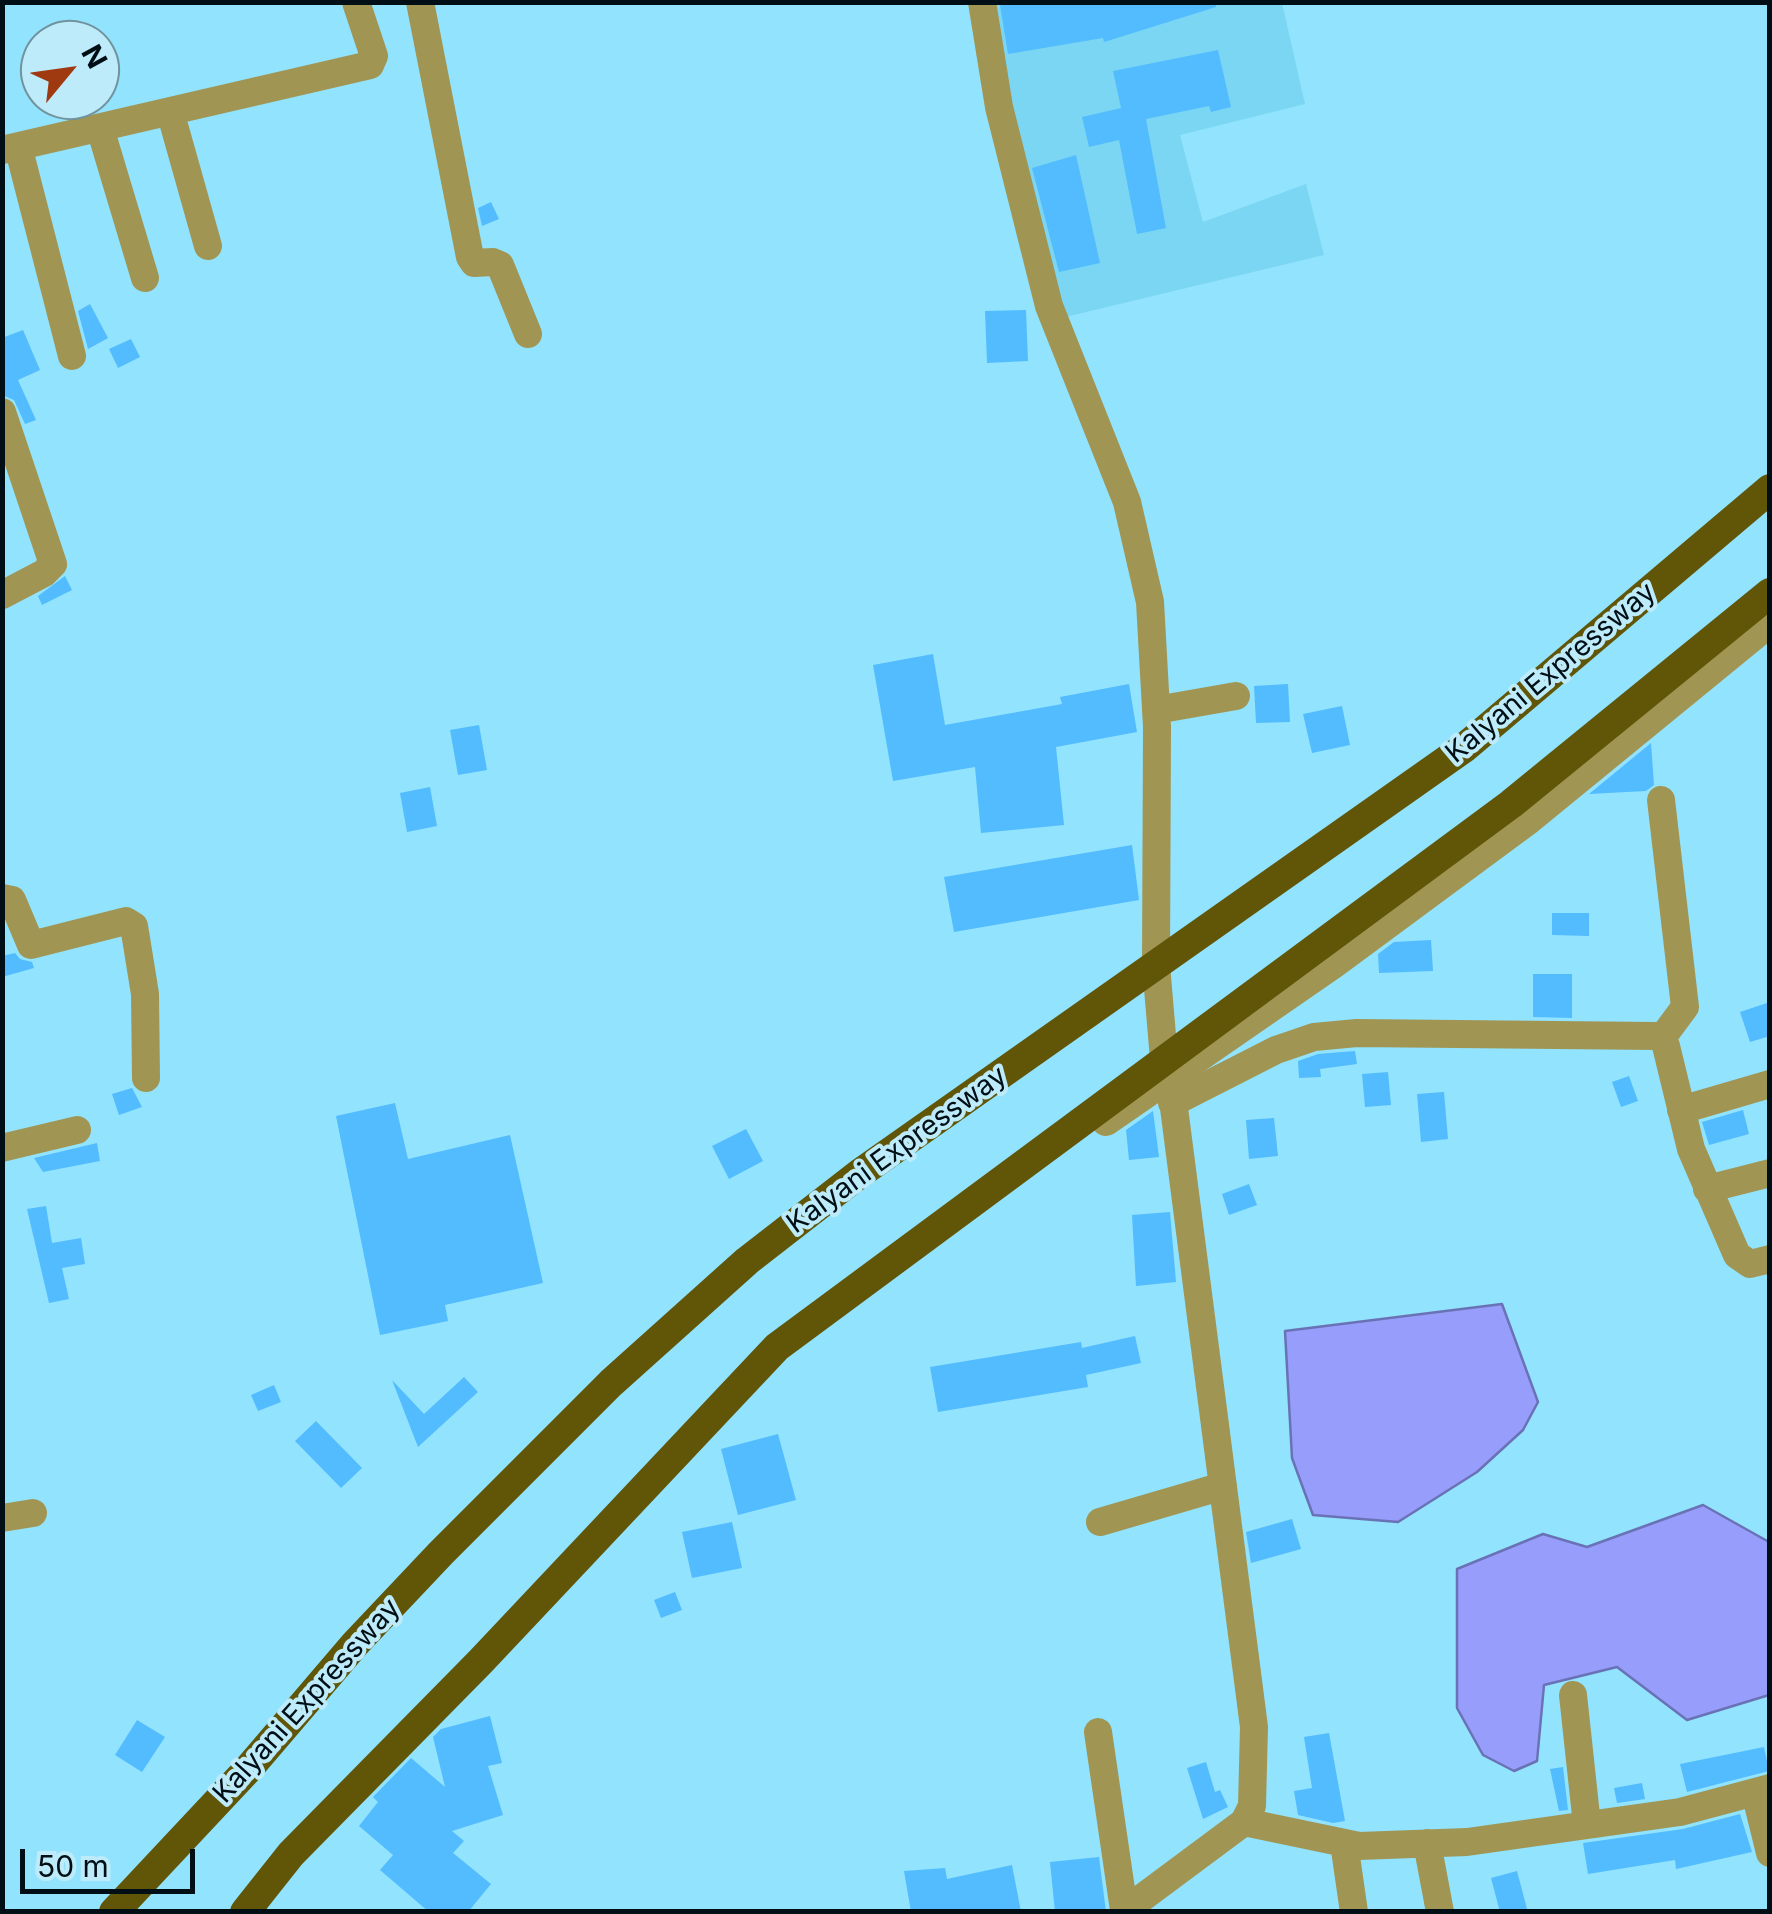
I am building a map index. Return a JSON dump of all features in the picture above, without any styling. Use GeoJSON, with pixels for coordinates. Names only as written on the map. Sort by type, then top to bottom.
{"type":"FeatureCollection","features":[{"type":"Feature","properties":{"kind":"highway","name":"Kalyani Expressway"},"geometry":{"type":"LineString","coordinates":[[114,1912],[250,1768],[355,1644],[611,1383],[747,1261],[859,1174],[1464,748],[1770,489]]}},
{"type":"Feature","properties":{"kind":"highway"},"geometry":{"type":"LineString","coordinates":[[245,1912],[291,1854],[777,1347],[817,1314],[1168,1080],[1770,594]]}},
{"type":"Feature","properties":{"kind":"street"},"geometry":{"type":"LineString","coordinates":[[72,356],[10,148],[372,64],[374,56],[356,2]]}},
{"type":"Feature","properties":{"kind":"street"},"geometry":{"type":"LineString","coordinates":[[420,2],[470,257],[474,264],[500,265],[528,334]]}},
{"type":"Feature","properties":{"kind":"street"},"geometry":{"type":"LineString","coordinates":[[982,2],[999,108],[1049,306],[1127,502],[1150,602],[1156,710],[1156,964],[1254,1727],[1252,1806],[1244,1822],[1124,1911],[1098,1732]]}},
{"type":"Feature","properties":{"kind":"street"},"geometry":{"type":"LineString","coordinates":[[170,111],[208,246]]}},
{"type":"Feature","properties":{"kind":"street"},"geometry":{"type":"LineString","coordinates":[[100,128],[144,278]]}},
{"type":"Feature","properties":{"kind":"street"},"geometry":{"type":"LineString","coordinates":[[2,412],[54,564],[2,595]]}},
{"type":"Feature","properties":{"kind":"street"},"geometry":{"type":"LineString","coordinates":[[1168,1080],[1334,964],[1528,820],[1770,622]]}},
{"type":"Feature","properties":{"kind":"street"},"geometry":{"type":"LineString","coordinates":[[1156,710],[1236,696]]}},
{"type":"Feature","properties":{"kind":"street"},"geometry":{"type":"LineString","coordinates":[[1661,800],[1685,1008],[1662,1038]]}},
{"type":"Feature","properties":{"kind":"street"},"geometry":{"type":"LineString","coordinates":[[2,898],[12,900],[31,945],[126,920],[134,926],[145,994],[146,1078]]}},
{"type":"Feature","properties":{"kind":"street"},"geometry":{"type":"LineString","coordinates":[[1168,1080],[1314,1036],[1662,1038]]}},
{"type":"Feature","properties":{"kind":"street"},"geometry":{"type":"LineString","coordinates":[[1662,1038],[1691,1149],[1741,1260],[1750,1264],[1770,1259]]}},
{"type":"Feature","properties":{"kind":"street"},"geometry":{"type":"LineString","coordinates":[[1681,1110],[1770,1084]]}},
{"type":"Feature","properties":{"kind":"street"},"geometry":{"type":"LineString","coordinates":[[2,1148],[77,1130]]}},
{"type":"Feature","properties":{"kind":"street"},"geometry":{"type":"LineString","coordinates":[[1707,1189],[1770,1174]]}},
{"type":"Feature","properties":{"kind":"street"},"geometry":{"type":"LineString","coordinates":[[1100,1522],[1223,1486]]}},
{"type":"Feature","properties":{"kind":"street"},"geometry":{"type":"LineString","coordinates":[[2,1518],[33,1513]]}},
{"type":"Feature","properties":{"kind":"street"},"geometry":{"type":"LineString","coordinates":[[1573,1696],[1587,1825]]}},
{"type":"Feature","properties":{"kind":"street"},"geometry":{"type":"LineString","coordinates":[[1244,1822],[1359,1846],[1467,1842],[1680,1812],[1762,1790],[1770,1853]]}},
{"type":"Feature","properties":{"kind":"street"},"geometry":{"type":"LineString","coordinates":[[1344,1843],[1354,1912]]}},
{"type":"Feature","properties":{"kind":"street"},"geometry":{"type":"LineString","coordinates":[[1427,1844],[1440,1912]]}},
{"type":"Feature","properties":{"kind":"shaded area"},"geometry":{"type":"Polygon","coordinates":[[[988,3],[1282,3],[1305,104],[1180,135],[1203,222],[1306,184],[1324,255],[1057,319],[988,3]]]}},
{"type":"Feature","properties":{"kind":"water"},"geometry":{"type":"Polygon","coordinates":[[[1502,1304],[1538,1402],[1523,1430],[1477,1472],[1398,1522],[1313,1515],[1292,1458],[1285,1331],[1502,1304]]]}},
{"type":"Feature","properties":{"kind":"water"},"geometry":{"type":"Polygon","coordinates":[[[1703,1505],[1769,1542],[1769,1695],[1687,1720],[1617,1667],[1544,1685],[1537,1761],[1514,1771],[1483,1755],[1457,1708],[1457,1569],[1543,1534],[1587,1547],[1703,1505]]]}},
{"type":"Feature","properties":{"kind":"building"},"geometry":{"type":"Polygon","coordinates":[[[1216,2],[1216,7],[1104,42],[1103,38],[1008,54],[1000,5],[1216,2]]]}},
{"type":"Feature","properties":{"kind":"building"},"geometry":{"type":"Polygon","coordinates":[[[1218,50],[1231,107],[1211,112],[1209,106],[1146,119],[1166,228],[1137,234],[1119,140],[1089,147],[1082,117],[1121,108],[1113,71],[1218,50]]]}},
{"type":"Feature","properties":{"kind":"building"},"geometry":{"type":"Polygon","coordinates":[[[1076,155],[1100,263],[1059,272],[1032,168],[1076,155]]]}},
{"type":"Feature","properties":{"kind":"building"},"geometry":{"type":"Polygon","coordinates":[[[491,202],[499,219],[482,226],[478,208],[491,202]]]}},
{"type":"Feature","properties":{"kind":"building"},"geometry":{"type":"Polygon","coordinates":[[[90,304],[108,338],[88,349],[78,311],[90,304]]]}},
{"type":"Feature","properties":{"kind":"building"},"geometry":{"type":"Polygon","coordinates":[[[1026,310],[1028,361],[987,363],[985,311],[1026,310]]]}},
{"type":"Feature","properties":{"kind":"building"},"geometry":{"type":"Polygon","coordinates":[[[23,330],[40,370],[18,380],[36,420],[25,424],[14,400],[2,395],[2,338],[23,330]]]}},
{"type":"Feature","properties":{"kind":"building"},"geometry":{"type":"Polygon","coordinates":[[[131,339],[140,357],[118,368],[109,349],[131,339]]]}},
{"type":"Feature","properties":{"kind":"building"},"geometry":{"type":"Polygon","coordinates":[[[65,576],[72,590],[42,605],[38,596],[65,576]]]}},
{"type":"Feature","properties":{"kind":"building"},"geometry":{"type":"Polygon","coordinates":[[[933,654],[945,725],[1062,704],[1060,697],[1129,684],[1137,732],[1056,747],[1064,825],[981,833],[975,767],[893,781],[873,665],[933,654]]]}},
{"type":"Feature","properties":{"kind":"building"},"geometry":{"type":"Polygon","coordinates":[[[1288,684],[1290,722],[1256,723],[1254,686],[1288,684]]]}},
{"type":"Feature","properties":{"kind":"building"},"geometry":{"type":"Polygon","coordinates":[[[1342,706],[1350,745],[1312,753],[1303,714],[1342,706]]]}},
{"type":"Feature","properties":{"kind":"building"},"geometry":{"type":"Polygon","coordinates":[[[479,725],[487,770],[458,775],[450,730],[479,725]]]}},
{"type":"Feature","properties":{"kind":"building"},"geometry":{"type":"Polygon","coordinates":[[[1651,743],[1654,785],[1646,791],[1589,794],[1651,743]]]}},
{"type":"Feature","properties":{"kind":"building"},"geometry":{"type":"Polygon","coordinates":[[[430,787],[437,826],[407,832],[400,793],[430,787]]]}},
{"type":"Feature","properties":{"kind":"building"},"geometry":{"type":"Polygon","coordinates":[[[1132,845],[1139,900],[954,932],[944,877],[1132,845]]]}},
{"type":"Feature","properties":{"kind":"building"},"geometry":{"type":"Polygon","coordinates":[[[1552,913],[1589,913],[1589,936],[1552,935],[1552,913]]]}},
{"type":"Feature","properties":{"kind":"building"},"geometry":{"type":"Polygon","coordinates":[[[1431,940],[1433,971],[1379,973],[1378,954],[1394,942],[1431,940]]]}},
{"type":"Feature","properties":{"kind":"building"},"geometry":{"type":"Polygon","coordinates":[[[15,953],[32,962],[34,968],[2,977],[2,956],[15,953]]]}},
{"type":"Feature","properties":{"kind":"building"},"geometry":{"type":"Polygon","coordinates":[[[1533,974],[1572,974],[1572,1018],[1533,1017],[1533,974]]]}},
{"type":"Feature","properties":{"kind":"building"},"geometry":{"type":"Polygon","coordinates":[[[1770,1002],[1770,1036],[1750,1042],[1740,1012],[1770,1002]]]}},
{"type":"Feature","properties":{"kind":"building"},"geometry":{"type":"Polygon","coordinates":[[[1355,1051],[1357,1064],[1320,1069],[1321,1077],[1299,1078],[1298,1061],[1318,1054],[1355,1051]]]}},
{"type":"Feature","properties":{"kind":"building"},"geometry":{"type":"Polygon","coordinates":[[[1388,1072],[1391,1105],[1365,1107],[1362,1074],[1388,1072]]]}},
{"type":"Feature","properties":{"kind":"building"},"geometry":{"type":"Polygon","coordinates":[[[1629,1076],[1638,1101],[1621,1107],[1612,1082],[1629,1076]]]}},
{"type":"Feature","properties":{"kind":"building"},"geometry":{"type":"Polygon","coordinates":[[[132,1088],[142,1107],[119,1115],[112,1094],[132,1088]]]}},
{"type":"Feature","properties":{"kind":"building"},"geometry":{"type":"Polygon","coordinates":[[[1444,1092],[1448,1139],[1421,1142],[1417,1094],[1444,1092]]]}},
{"type":"Feature","properties":{"kind":"building"},"geometry":{"type":"Polygon","coordinates":[[[395,1103],[408,1159],[510,1135],[543,1283],[445,1305],[448,1321],[380,1335],[336,1116],[395,1103]]]}},
{"type":"Feature","properties":{"kind":"building"},"geometry":{"type":"Polygon","coordinates":[[[1743,1110],[1749,1134],[1709,1145],[1702,1122],[1743,1110]]]}},
{"type":"Feature","properties":{"kind":"building"},"geometry":{"type":"Polygon","coordinates":[[[1153,1111],[1159,1157],[1129,1160],[1126,1130],[1153,1111]]]}},
{"type":"Feature","properties":{"kind":"building"},"geometry":{"type":"Polygon","coordinates":[[[1274,1118],[1278,1156],[1249,1159],[1246,1120],[1274,1118]]]}},
{"type":"Feature","properties":{"kind":"building"},"geometry":{"type":"Polygon","coordinates":[[[746,1129],[763,1161],[729,1179],[712,1146],[746,1129]]]}},
{"type":"Feature","properties":{"kind":"building"},"geometry":{"type":"Polygon","coordinates":[[[97,1143],[100,1161],[43,1172],[34,1158],[97,1143]]]}},
{"type":"Feature","properties":{"kind":"building"},"geometry":{"type":"Polygon","coordinates":[[[1249,1184],[1257,1205],[1229,1215],[1222,1194],[1249,1184]]]}},
{"type":"Feature","properties":{"kind":"building"},"geometry":{"type":"Polygon","coordinates":[[[46,1206],[52,1243],[81,1238],[85,1264],[62,1268],[69,1299],[49,1303],[27,1209],[46,1206]]]}},
{"type":"Feature","properties":{"kind":"building"},"geometry":{"type":"Polygon","coordinates":[[[1170,1212],[1176,1282],[1136,1286],[1132,1215],[1170,1212]]]}},
{"type":"Feature","properties":{"kind":"building"},"geometry":{"type":"Polygon","coordinates":[[[1135,1336],[1141,1363],[1086,1375],[1088,1387],[938,1412],[930,1367],[1081,1342],[1082,1348],[1135,1336]]]}},
{"type":"Feature","properties":{"kind":"building"},"geometry":{"type":"Polygon","coordinates":[[[464,1377],[478,1392],[418,1447],[392,1380],[424,1414],[464,1377]]]}},
{"type":"Feature","properties":{"kind":"building"},"geometry":{"type":"Polygon","coordinates":[[[274,1385],[281,1402],[258,1411],[251,1395],[274,1385]]]}},
{"type":"Feature","properties":{"kind":"building"},"geometry":{"type":"Polygon","coordinates":[[[316,1421],[362,1468],[341,1488],[295,1441],[316,1421]]]}},
{"type":"Feature","properties":{"kind":"building"},"geometry":{"type":"Polygon","coordinates":[[[778,1434],[796,1500],[738,1515],[721,1449],[778,1434]]]}},
{"type":"Feature","properties":{"kind":"building"},"geometry":{"type":"Polygon","coordinates":[[[1292,1519],[1301,1549],[1251,1563],[1246,1532],[1292,1519]]]}},
{"type":"Feature","properties":{"kind":"building"},"geometry":{"type":"Polygon","coordinates":[[[732,1522],[742,1568],[692,1578],[682,1532],[732,1522]]]}},
{"type":"Feature","properties":{"kind":"building"},"geometry":{"type":"Polygon","coordinates":[[[675,1592],[682,1610],[661,1618],[654,1600],[675,1592]]]}},
{"type":"Feature","properties":{"kind":"building"},"geometry":{"type":"Polygon","coordinates":[[[490,1716],[502,1763],[488,1766],[503,1815],[452,1831],[464,1841],[453,1853],[491,1884],[468,1912],[429,1912],[380,1870],[393,1855],[359,1826],[378,1802],[373,1797],[411,1758],[445,1787],[433,1737],[441,1729],[490,1716]]]}},
{"type":"Feature","properties":{"kind":"building"},"geometry":{"type":"Polygon","coordinates":[[[137,1720],[165,1737],[142,1772],[115,1755],[137,1720]]]}},
{"type":"Feature","properties":{"kind":"building"},"geometry":{"type":"Polygon","coordinates":[[[1329,1733],[1345,1821],[1333,1823],[1298,1815],[1294,1791],[1312,1788],[1304,1737],[1329,1733]]]}},
{"type":"Feature","properties":{"kind":"building"},"geometry":{"type":"Polygon","coordinates":[[[1764,1747],[1769,1771],[1687,1792],[1680,1764],[1764,1747]]]}},
{"type":"Feature","properties":{"kind":"building"},"geometry":{"type":"Polygon","coordinates":[[[1206,1762],[1215,1792],[1220,1790],[1228,1807],[1203,1819],[1187,1768],[1206,1762]]]}},
{"type":"Feature","properties":{"kind":"building"},"geometry":{"type":"Polygon","coordinates":[[[1563,1767],[1568,1810],[1559,1811],[1550,1769],[1563,1767]]]}},
{"type":"Feature","properties":{"kind":"building"},"geometry":{"type":"Polygon","coordinates":[[[1642,1783],[1645,1799],[1617,1803],[1614,1788],[1642,1783]]]}},
{"type":"Feature","properties":{"kind":"building"},"geometry":{"type":"Polygon","coordinates":[[[1740,1814],[1752,1852],[1676,1869],[1675,1860],[1588,1874],[1583,1843],[1683,1829],[1740,1814]]]}},
{"type":"Feature","properties":{"kind":"building"},"geometry":{"type":"Polygon","coordinates":[[[1099,1857],[1106,1912],[1055,1912],[1050,1862],[1099,1857]]]}},
{"type":"Feature","properties":{"kind":"building"},"geometry":{"type":"Polygon","coordinates":[[[1012,1865],[1021,1912],[911,1912],[904,1871],[945,1868],[947,1879],[1012,1865]]]}},
{"type":"Feature","properties":{"kind":"building"},"geometry":{"type":"Polygon","coordinates":[[[1517,1871],[1527,1909],[1500,1912],[1491,1878],[1517,1871]]]}}]}
